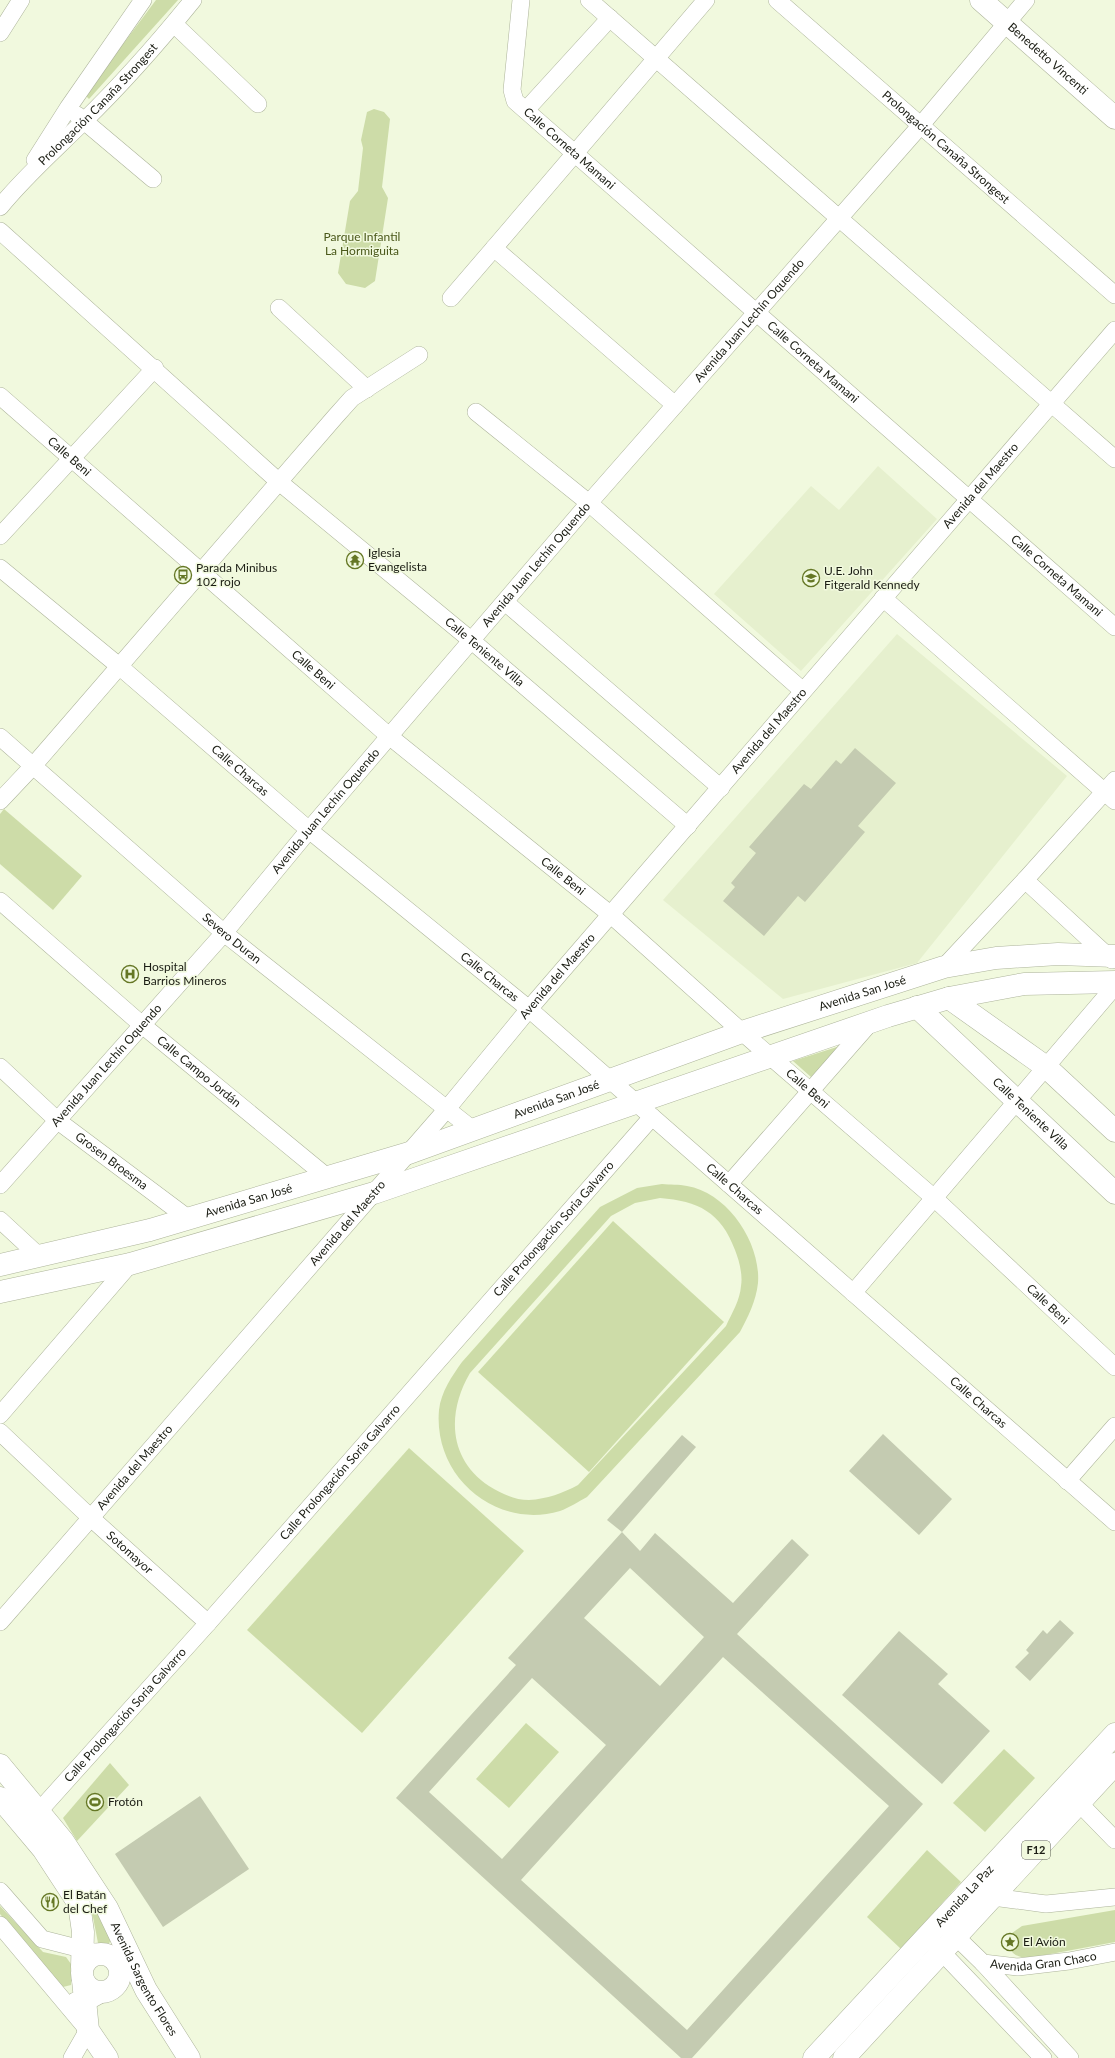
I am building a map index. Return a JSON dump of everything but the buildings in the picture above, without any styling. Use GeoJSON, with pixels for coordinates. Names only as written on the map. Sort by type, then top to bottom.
{"type":"FeatureCollection","features":[{"type":"Feature","properties":{"kind":"street"},"geometry":{"type":"LineString","coordinates":[[0,33],[21,0]]}},
{"type":"Feature","properties":{"kind":"street"},"geometry":{"type":"LineString","coordinates":[[20,183],[68,108],[143,0]]}},
{"type":"Feature","properties":{"kind":"street","name":"Prolongación Canaña Strongest"},"geometry":{"type":"LineString","coordinates":[[0,207],[20,183],[84,121],[174,24],[193,0]]}},
{"type":"Feature","properties":{"kind":"street","name":"Calle Corneta Mamani"},"geometry":{"type":"LineString","coordinates":[[521,0],[512,90],[515,101],[1115,627]]}},
{"type":"Feature","properties":{"kind":"street"},"geometry":{"type":"LineString","coordinates":[[589,0],[1115,459]]}},
{"type":"Feature","properties":{"kind":"street"},"geometry":{"type":"LineString","coordinates":[[451,298],[706,0]]}},
{"type":"Feature","properties":{"kind":"street","name":"Prolongación Canaña Strongest"},"geometry":{"type":"LineString","coordinates":[[777,0],[1115,294]]}},
{"type":"Feature","properties":{"kind":"street","name":"Benedetto Vincenti"},"geometry":{"type":"LineString","coordinates":[[980,0],[1115,118]]}},
{"type":"Feature","properties":{"kind":"street","name":"Avenida Juan Lechín Oquendo"},"geometry":{"type":"LineString","coordinates":[[0,1184],[58,1121],[141,1024],[224,933],[308,830],[472,641],[589,503],[921,126],[1006,22],[1026,0]]}},
{"type":"Feature","properties":{"kind":"street"},"geometry":{"type":"LineString","coordinates":[[526,110],[610,18]]}},
{"type":"Feature","properties":{"kind":"street"},"geometry":{"type":"LineString","coordinates":[[174,24],[258,104]]}},
{"type":"Feature","properties":{"kind":"street"},"geometry":{"type":"LineString","coordinates":[[68,108],[153,179]]}},
{"type":"Feature","properties":{"kind":"street","name":"Calle Teniente Villa"},"geometry":{"type":"LineString","coordinates":[[0,231],[155,368],[278,481],[472,641],[688,826]]}},
{"type":"Feature","properties":{"kind":"street"},"geometry":{"type":"LineString","coordinates":[[494,248],[675,405]]}},
{"type":"Feature","properties":{"kind":"street"},"geometry":{"type":"LineString","coordinates":[[279,308],[367,389]]}},
{"type":"Feature","properties":{"kind":"street","name":"Avenida del Maestro"},"geometry":{"type":"LineString","coordinates":[[0,1622],[409,1153],[529,1008],[721,788],[1115,330]]}},
{"type":"Feature","properties":{"kind":"street"},"geometry":{"type":"LineString","coordinates":[[0,800],[33,766],[199,571],[348,403],[420,355]]}},
{"type":"Feature","properties":{"kind":"street"},"geometry":{"type":"LineString","coordinates":[[0,536],[155,368]]}},
{"type":"Feature","properties":{"kind":"street","name":"Calle Beni"},"geometry":{"type":"LineString","coordinates":[[0,396],[389,736],[610,914],[742,1032],[810,1089],[933,1197],[1115,1367]]}},
{"type":"Feature","properties":{"kind":"street"},"geometry":{"type":"LineString","coordinates":[[476,412],[589,503],[803,691]]}},
{"type":"Feature","properties":{"kind":"street","name":"Calle Charcas"},"geometry":{"type":"LineString","coordinates":[[0,568],[118,666],[308,830],[529,1008],[1115,1522]]}},
{"type":"Feature","properties":{"kind":"street"},"geometry":{"type":"LineString","coordinates":[[883,598],[1112,791],[944,967],[949,998],[946,1035]]}},
{"type":"Feature","properties":{"kind":"street"},"geometry":{"type":"LineString","coordinates":[[505,602],[721,788]]}},
{"type":"Feature","properties":{"kind":"street","name":"Severo Duran"},"geometry":{"type":"LineString","coordinates":[[0,737],[224,933],[446,1110],[472,1129]]}},
{"type":"Feature","properties":{"kind":"street"},"geometry":{"type":"LineString","coordinates":[[1026,880],[1113,958]]}},
{"type":"Feature","properties":{"kind":"street","name":"Calle Campo Jordán"},"geometry":{"type":"LineString","coordinates":[[0,901],[141,1024],[328,1177]]}},
{"type":"Feature","properties":{"kind":"street","name":"Avenida San José"},"geometry":{"type":"LineString","coordinates":[[0,1265],[189,1219],[409,1153],[472,1129],[612,1081],[742,1032],[944,967],[1011,957],[1058,954],[1113,958]]}},
{"type":"Feature","properties":{"kind":"street"},"geometry":{"type":"LineString","coordinates":[[0,1292],[130,1264],[374,1193],[771,1056],[917,1007],[949,998],[1024,984],[1115,982]]}},
{"type":"Feature","properties":{"kind":"street"},"geometry":{"type":"LineString","coordinates":[[853,1293],[933,1197],[1115,986]]}},
{"type":"Feature","properties":{"kind":"street"},"geometry":{"type":"LineString","coordinates":[[949,998],[1046,1067],[1115,1131]]}},
{"type":"Feature","properties":{"kind":"street","name":"Calle Teniente Villa"},"geometry":{"type":"LineString","coordinates":[[917,1007],[1018,1100],[1115,1193]]}},
{"type":"Feature","properties":{"kind":"street"},"geometry":{"type":"LineString","coordinates":[[730,1184],[810,1089],[870,1023]]}},
{"type":"Feature","properties":{"kind":"street","name":"Grosen Broesma"},"geometry":{"type":"LineString","coordinates":[[0,1068],[58,1121],[189,1219]]}},
{"type":"Feature","properties":{"kind":"street","name":"Calle Prolongación Soria Galvarro"},"geometry":{"type":"LineString","coordinates":[[32,1818],[208,1624],[652,1117]]}},
{"type":"Feature","properties":{"kind":"street"},"geometry":{"type":"LineString","coordinates":[[0,1220],[39,1256]]}},
{"type":"Feature","properties":{"kind":"street"},"geometry":{"type":"LineString","coordinates":[[0,1415],[130,1264]]}},
{"type":"Feature","properties":{"kind":"street"},"geometry":{"type":"LineString","coordinates":[[1067,1480],[1115,1426]]}},
{"type":"Feature","properties":{"kind":"street","name":"Sotomayor"},"geometry":{"type":"LineString","coordinates":[[0,1432],[91,1518],[208,1624]]}},
{"type":"Feature","properties":{"kind":"street","name":"Avenida La Paz"},"geometry":{"type":"LineString","coordinates":[[844,2058],[941,1937],[972,1888],[1115,1734]]}},
{"type":"Feature","properties":{"kind":"street","name":"Avenida La Paz"},"geometry":{"type":"LineString","coordinates":[[814,2058],[941,1937],[992,1897],[1115,1764]]}},
{"type":"Feature","properties":{"kind":"street","name":"Avenida Sargento Flores"},"geometry":{"type":"LineString","coordinates":[[0,1765],[32,1818],[43,1849],[79,1904],[83,1932],[100,1962],[85,2003],[88,2030],[107,2058]]}},
{"type":"Feature","properties":{"kind":"street","name":"Avenida Sargento Flores"},"geometry":{"type":"LineString","coordinates":[[0,1798],[32,1818],[63,1841],[107,1908],[146,1990],[190,2058]]}},
{"type":"Feature","properties":{"kind":"street"},"geometry":{"type":"LineString","coordinates":[[1079,1802],[1115,1840]]}},
{"type":"Feature","properties":{"kind":"street"},"geometry":{"type":"LineString","coordinates":[[972,1888],[992,1897],[1046,1904],[1115,1897]]}},
{"type":"Feature","properties":{"kind":"street"},"geometry":{"type":"LineString","coordinates":[[0,1891],[42,1939],[100,1962],[146,1990]]}},
{"type":"Feature","properties":{"kind":"street"},"geometry":{"type":"LineString","coordinates":[[0,1924],[88,2030],[72,2058]]}},
{"type":"Feature","properties":{"kind":"street"},"geometry":{"type":"LineString","coordinates":[[105,1992],[92,1990],[100,1962],[117,1929]]}},
{"type":"Feature","properties":{"kind":"street"},"geometry":{"type":"LineString","coordinates":[[941,1937],[1043,2058]]}},
{"type":"Feature","properties":{"kind":"street","name":"Avenida Gran Chaco"},"geometry":{"type":"LineString","coordinates":[[941,1937],[982,1963],[1018,1967],[1069,1961],[1115,1952]]}},
{"type":"Feature","properties":{"kind":"street"},"geometry":{"type":"LineString","coordinates":[[63,2000],[85,2003],[116,1985],[119,1979],[100,1962]]}},
{"type":"Feature","properties":{"kind":"street"},"geometry":{"type":"LineString","coordinates":[[982,1963],[1070,2058]]}},
{"type":"Feature","properties":{"kind":"shaded area"},"geometry":{"type":"Polygon","coordinates":[[[878,466],[937,519],[801,671],[714,594],[811,486],[839,510],[878,466]]]}},
{"type":"Feature","properties":{"kind":"shaded area"},"geometry":{"type":"Polygon","coordinates":[[[897,634],[1067,776],[917,963],[783,999],[663,900],[897,634]]]}},
{"type":"Feature","properties":{"kind":"green space"},"geometry":{"type":"Polygon","coordinates":[[[156,0],[178,0],[89,99],[85,95],[156,0]]]}},
{"type":"Feature","properties":{"kind":"green space","name":"Parque Infantil La Hormiguita"},"geometry":{"type":"Polygon","coordinates":[[[374,109],[384,112],[390,119],[382,187],[388,198],[375,281],[365,288],[346,284],[338,273],[350,201],[358,191],[363,148],[361,140],[367,112],[374,109]]]}},
{"type":"Feature","properties":{"kind":"green space"},"geometry":{"type":"Polygon","coordinates":[[[4,809],[82,876],[53,910],[0,864],[0,814],[4,809]]]}},
{"type":"Feature","properties":{"kind":"green space"},"geometry":{"type":"Polygon","coordinates":[[[840,1046],[811,1077],[793,1061],[840,1046]]]}},
{"type":"Feature","properties":{"kind":"green space"},"geometry":{"type":"Polygon","coordinates":[[[662,1184],[687,1186],[716,1198],[728,1209],[739,1222],[748,1237],[754,1252],[758,1283],[754,1302],[749,1315],[740,1332],[587,1497],[560,1511],[536,1515],[513,1513],[492,1505],[473,1493],[458,1476],[446,1457],[440,1434],[439,1410],[442,1397],[462,1362],[600,1207],[637,1188],[662,1184]],[[660,1198],[635,1203],[611,1216],[470,1373],[458,1403],[455,1419],[456,1434],[459,1449],[466,1462],[475,1475],[489,1486],[503,1494],[523,1500],[529,1500],[555,1495],[578,1485],[726,1326],[737,1301],[741,1286],[740,1268],[735,1250],[723,1226],[715,1218],[697,1206],[660,1198]]]}},
{"type":"Feature","properties":{"kind":"green space"},"geometry":{"type":"Polygon","coordinates":[[[613,1221],[724,1322],[589,1472],[478,1372],[613,1221]]]}},
{"type":"Feature","properties":{"kind":"green space"},"geometry":{"type":"Polygon","coordinates":[[[409,1448],[524,1551],[362,1733],[247,1630],[409,1448]]]}},
{"type":"Feature","properties":{"kind":"green space"},"geometry":{"type":"Polygon","coordinates":[[[526,1723],[559,1752],[509,1808],[476,1779],[526,1723]]]}},
{"type":"Feature","properties":{"kind":"green space"},"geometry":{"type":"Polygon","coordinates":[[[1004,1749],[1035,1778],[985,1832],[953,1803],[1004,1749]]]}},
{"type":"Feature","properties":{"kind":"green space","name":"Frotón"},"geometry":{"type":"Polygon","coordinates":[[[110,1763],[129,1785],[77,1841],[63,1818],[110,1763]]]}},
{"type":"Feature","properties":{"kind":"green space"},"geometry":{"type":"Polygon","coordinates":[[[927,1850],[961,1882],[901,1949],[867,1917],[927,1850]]]}},
{"type":"Feature","properties":{"kind":"green space"},"geometry":{"type":"Polygon","coordinates":[[[82,1892],[95,1907],[112,1940],[107,1945],[98,1943],[93,1917],[82,1892]]]}},
{"type":"Feature","properties":{"kind":"green space"},"geometry":{"type":"Polygon","coordinates":[[[0,1906],[43,1952],[66,1957],[71,1964],[71,1985],[63,1987],[0,1914],[0,1906]]]}},
{"type":"Feature","properties":{"kind":"green space"},"geometry":{"type":"Polygon","coordinates":[[[1115,1910],[1115,1942],[1029,1958],[1016,1955],[1009,1946],[1008,1936],[1022,1926],[1115,1910]]]}},
{"type":"Feature","properties":{"kind":"place","name":"Iglesia Evangelista"},"geometry":{"type":"Point","coordinates":[355,560]}},
{"type":"Feature","properties":{"kind":"place","name":"Parada Minibus 102 rojo"},"geometry":{"type":"Point","coordinates":[183,575]}},
{"type":"Feature","properties":{"kind":"place","name":"U.E. John Fitgerald Kennedy"},"geometry":{"type":"Point","coordinates":[811,578]}},
{"type":"Feature","properties":{"kind":"place","name":"Hospital Barrios Mineros"},"geometry":{"type":"Point","coordinates":[130,974]}},
{"type":"Feature","properties":{"kind":"place","name":"Frotón"},"geometry":{"type":"Point","coordinates":[95,1802]}},
{"type":"Feature","properties":{"kind":"place","name":"El Batán del Chef"},"geometry":{"type":"Point","coordinates":[50,1902]}},
{"type":"Feature","properties":{"kind":"place","name":"El Avión"},"geometry":{"type":"Point","coordinates":[1010,1942]}}]}
